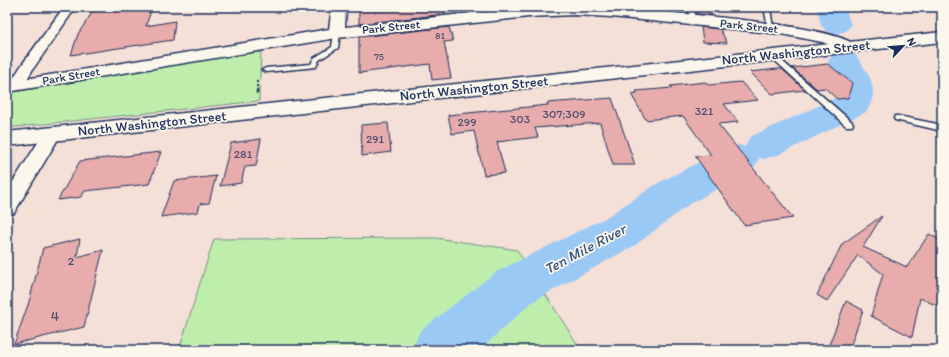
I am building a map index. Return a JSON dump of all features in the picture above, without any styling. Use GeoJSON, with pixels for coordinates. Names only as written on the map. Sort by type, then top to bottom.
{"type":"FeatureCollection","features":[{"type":"Feature","properties":{"kind":"street"},"geometry":{"type":"LineString","coordinates":[[12,86],[26,69],[70,7]]}},
{"type":"Feature","properties":{"kind":"street"},"geometry":{"type":"LineString","coordinates":[[337,33],[339,7]]}},
{"type":"Feature","properties":{"kind":"street","name":"Park Street"},"geometry":{"type":"LineString","coordinates":[[12,86],[475,12],[529,13],[585,11],[692,14],[812,34],[847,46]]}},
{"type":"Feature","properties":{"kind":"street","name":"North Washington Street"},"geometry":{"type":"LineString","coordinates":[[7,139],[847,46],[942,37]]}},
{"type":"Feature","properties":{"kind":"street"},"geometry":{"type":"LineString","coordinates":[[7,208],[52,134]]}},
{"type":"Feature","properties":{"kind":"lane"},"geometry":{"type":"LineString","coordinates":[[767,7],[771,28]]}},
{"type":"Feature","properties":{"kind":"lane"},"geometry":{"type":"LineString","coordinates":[[266,70],[314,66],[316,59],[336,48],[337,33]]}},
{"type":"Feature","properties":{"kind":"lane"},"geometry":{"type":"LineString","coordinates":[[772,55],[849,124]]}},
{"type":"Feature","properties":{"kind":"lane"},"geometry":{"type":"LineString","coordinates":[[898,118],[942,128]]}},
{"type":"Feature","properties":{"kind":"green space"},"geometry":{"type":"Polygon","coordinates":[[[261,50],[259,101],[7,128],[7,93],[261,50]]]}},
{"type":"Feature","properties":{"kind":"green space"},"geometry":{"type":"Polygon","coordinates":[[[436,238],[517,250],[581,350],[179,350],[214,239],[436,238]]]}},
{"type":"Feature","properties":{"kind":"building"},"geometry":{"type":"Polygon","coordinates":[[[152,7],[146,26],[175,21],[173,40],[71,55],[78,34],[95,8],[152,7]]]}},
{"type":"Feature","properties":{"kind":"building"},"geometry":{"type":"Polygon","coordinates":[[[359,7],[442,7],[445,14],[359,24],[359,7]]]}},
{"type":"Feature","properties":{"kind":"building"},"geometry":{"type":"Polygon","coordinates":[[[697,7],[707,7],[712,15],[698,14],[697,7]]]}},
{"type":"Feature","properties":{"kind":"building"},"geometry":{"type":"Polygon","coordinates":[[[449,27],[453,41],[444,42],[451,78],[432,80],[430,64],[359,73],[359,37],[449,27]]]}},
{"type":"Feature","properties":{"kind":"building"},"geometry":{"type":"Polygon","coordinates":[[[701,27],[720,29],[727,43],[703,42],[701,27]]]}},
{"type":"Feature","properties":{"kind":"building"},"geometry":{"type":"Polygon","coordinates":[[[828,64],[852,83],[848,98],[837,99],[825,88],[817,89],[792,68],[828,64]]]}},
{"type":"Feature","properties":{"kind":"building"},"geometry":{"type":"Polygon","coordinates":[[[782,69],[805,90],[772,94],[750,72],[782,69]]]}},
{"type":"Feature","properties":{"kind":"building"},"geometry":{"type":"Polygon","coordinates":[[[705,82],[708,85],[741,82],[758,100],[724,104],[738,122],[718,124],[793,218],[744,225],[695,156],[711,155],[683,116],[646,120],[631,94],[637,93],[636,91],[672,88],[670,86],[705,82]]]}},
{"type":"Feature","properties":{"kind":"building"},"geometry":{"type":"Polygon","coordinates":[[[612,98],[635,165],[613,165],[600,123],[535,128],[538,137],[497,142],[505,173],[484,175],[474,131],[452,134],[448,115],[548,105],[547,103],[612,98]]]}},
{"type":"Feature","properties":{"kind":"building"},"geometry":{"type":"Polygon","coordinates":[[[388,123],[391,152],[362,156],[361,125],[388,123]]]}},
{"type":"Feature","properties":{"kind":"building"},"geometry":{"type":"Polygon","coordinates":[[[261,139],[256,166],[245,167],[241,183],[220,186],[231,143],[261,139]]]}},
{"type":"Feature","properties":{"kind":"building"},"geometry":{"type":"Polygon","coordinates":[[[161,152],[149,184],[85,191],[81,197],[58,200],[80,161],[161,152]]]}},
{"type":"Feature","properties":{"kind":"building"},"geometry":{"type":"Polygon","coordinates":[[[216,176],[209,203],[200,204],[198,212],[161,217],[174,181],[216,176]]]}},
{"type":"Feature","properties":{"kind":"building"},"geometry":{"type":"Polygon","coordinates":[[[882,216],[863,247],[907,267],[929,234],[942,241],[942,308],[920,298],[912,337],[871,316],[883,274],[858,255],[827,301],[817,295],[842,244],[882,216]]]}},
{"type":"Feature","properties":{"kind":"building"},"geometry":{"type":"Polygon","coordinates":[[[80,239],[77,257],[103,250],[84,327],[14,344],[29,302],[43,248],[80,239]]]}},
{"type":"Feature","properties":{"kind":"building"},"geometry":{"type":"Polygon","coordinates":[[[846,301],[863,310],[849,350],[827,350],[846,301]]]}},
{"type":"Feature","properties":{"kind":"waterway","name":"Ten Mile River"},"geometry":{"type":"LineString","coordinates":[[831,7],[836,25]]}},
{"type":"Feature","properties":{"kind":"waterway","name":"Ten Mile River"},"geometry":{"type":"LineString","coordinates":[[764,146],[853,104],[856,89],[844,61]]}},
{"type":"Feature","properties":{"kind":"waterway","name":"Ten Mile River"},"geometry":{"type":"LineString","coordinates":[[440,350],[514,287],[621,231],[673,194],[739,159]]}}]}
